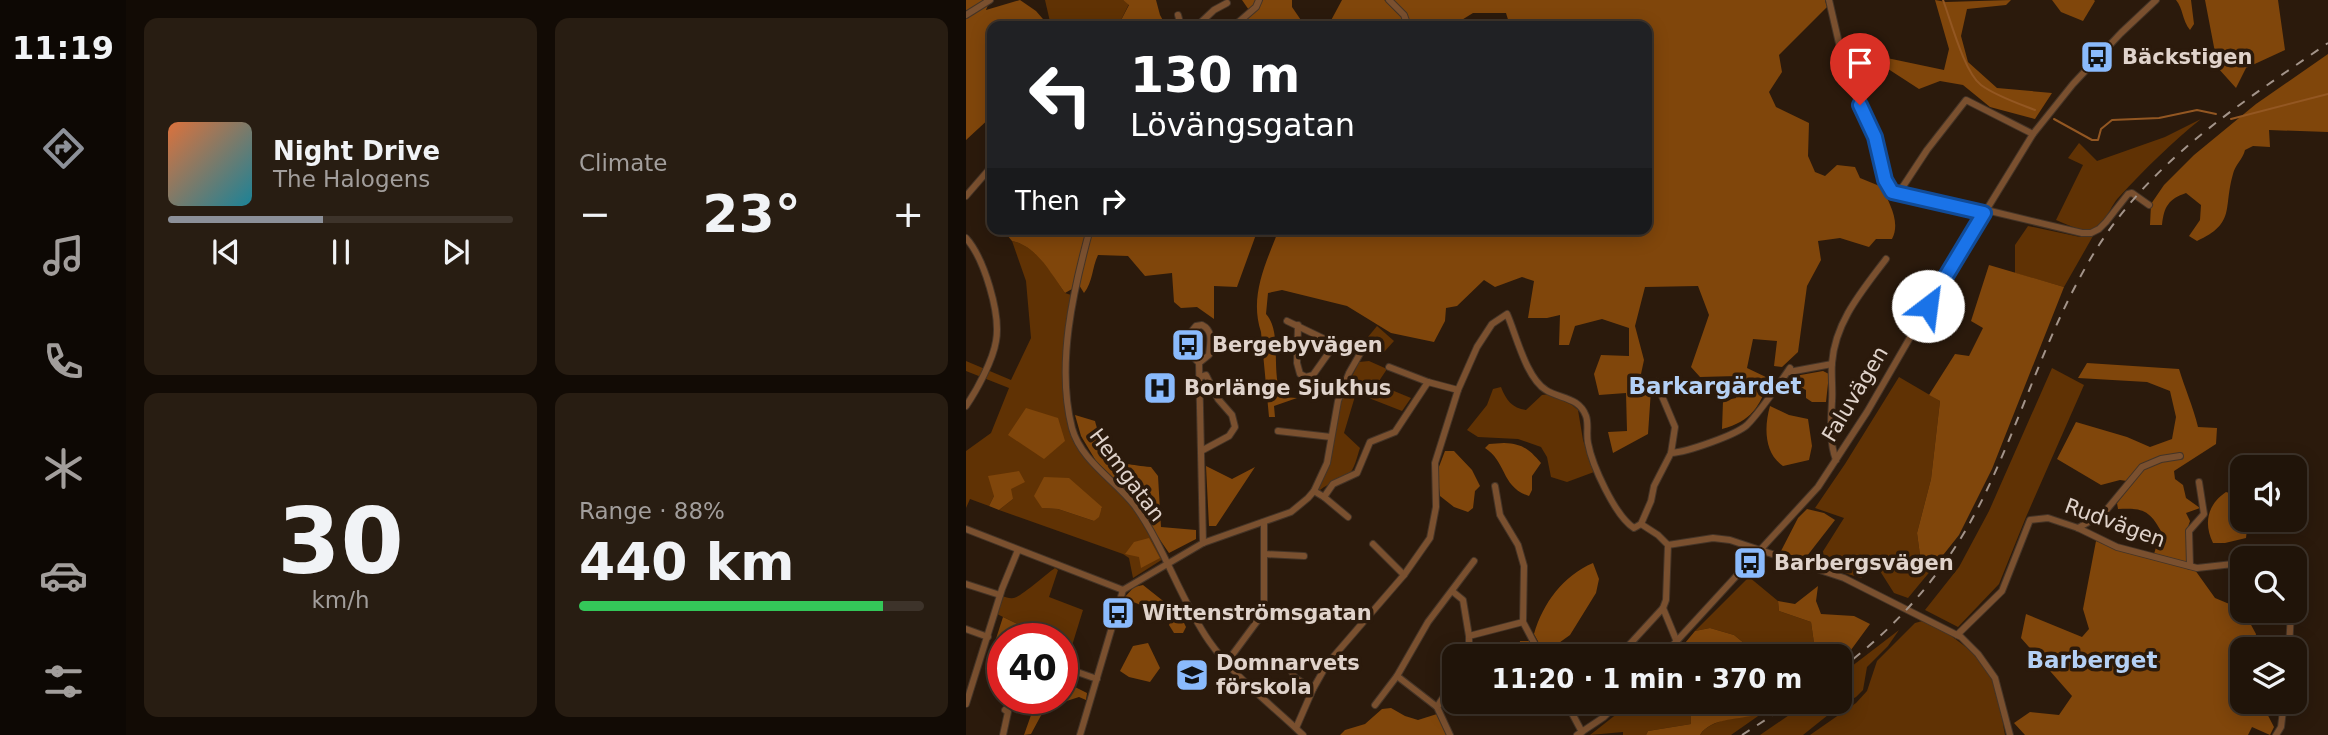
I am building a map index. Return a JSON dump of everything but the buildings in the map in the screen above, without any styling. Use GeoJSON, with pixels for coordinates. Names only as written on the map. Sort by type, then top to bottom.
{"type":"FeatureCollection","features":[{"type":"Feature","properties":{"kind":"street"},"geometry":{"type":"LineString","coordinates":[[966,15],[990,0]]}},
{"type":"Feature","properties":{"kind":"street"},"geometry":{"type":"LineString","coordinates":[[1240,21],[1256,7],[1259,0]]}},
{"type":"Feature","properties":{"kind":"street"},"geometry":{"type":"LineString","coordinates":[[1389,0],[1404,15],[1406,21]]}},
{"type":"Feature","properties":{"kind":"street"},"geometry":{"type":"LineString","coordinates":[[1829,0],[1847,82],[1871,127],[1888,187],[1898,194],[2082,233],[2099,229],[2127,194],[2141,197],[2149,205]]}},
{"type":"Feature","properties":{"kind":"street","name":"Faluvägen"},"geometry":{"type":"LineString","coordinates":[[1677,642],[1818,487],[1867,412],[2034,134],[2073,84],[2120,33],[2156,0]]}},
{"type":"Feature","properties":{"kind":"street"},"geometry":{"type":"LineString","coordinates":[[1202,21],[1227,3]]}},
{"type":"Feature","properties":{"kind":"street"},"geometry":{"type":"LineString","coordinates":[[1178,15],[1180,21]]}},
{"type":"Feature","properties":{"kind":"street"},"geometry":{"type":"LineString","coordinates":[[1898,194],[1927,150],[1966,100],[2034,134]]}},
{"type":"Feature","properties":{"kind":"street"},"geometry":{"type":"LineString","coordinates":[[966,196],[987,172]]}},
{"type":"Feature","properties":{"kind":"street","name":"Hemgatan"},"geometry":{"type":"LineString","coordinates":[[1088,235],[1075,283],[1068,349],[1065,387],[1071,424],[1084,453],[1134,506],[1209,641],[1227,662],[1303,735]]}},
{"type":"Feature","properties":{"kind":"street"},"geometry":{"type":"LineString","coordinates":[[966,238],[985,269],[990,284],[996,330],[996,341],[991,355],[975,393],[966,406]]}},
{"type":"Feature","properties":{"kind":"street"},"geometry":{"type":"LineString","coordinates":[[1836,460],[1832,449],[1832,364],[1840,327],[1886,259]]}},
{"type":"Feature","properties":{"kind":"street"},"geometry":{"type":"LineString","coordinates":[[1296,728],[1327,664],[1404,575],[1430,538],[1436,507],[1435,463],[1458,390],[1477,347],[1492,324],[1507,314],[1520,349],[1544,390],[1575,401],[1586,415],[1588,445],[1603,483],[1626,523],[1634,528],[1641,524],[1654,486],[1671,453],[1675,428],[1656,383]]}},
{"type":"Feature","properties":{"kind":"street"},"geometry":{"type":"LineString","coordinates":[[1080,735],[1124,590],[1203,543],[1291,512],[1314,491],[1327,463],[1338,401],[1361,352],[1335,344],[1287,321]]}},
{"type":"Feature","properties":{"kind":"street"},"geometry":{"type":"LineString","coordinates":[[1199,363],[1209,355],[1210,333],[1202,324],[1191,332],[1191,355],[1199,363],[1200,377],[1203,543]]}},
{"type":"Feature","properties":{"kind":"street"},"geometry":{"type":"LineString","coordinates":[[1298,325],[1297,363],[1300,374],[1306,377],[1313,375],[1335,344]]}},
{"type":"Feature","properties":{"kind":"street"},"geometry":{"type":"LineString","coordinates":[[1671,453],[1700,447],[1746,426],[1789,370],[1832,364]]}},
{"type":"Feature","properties":{"kind":"street"},"geometry":{"type":"LineString","coordinates":[[1389,367],[1458,390]]}},
{"type":"Feature","properties":{"kind":"street"},"geometry":{"type":"LineString","coordinates":[[1200,377],[1206,375],[1219,399],[1232,415],[1235,427],[1229,436],[1203,450]]}},
{"type":"Feature","properties":{"kind":"street"},"geometry":{"type":"LineString","coordinates":[[1324,497],[1333,484],[1357,473],[1370,442],[1395,432],[1428,382]]}},
{"type":"Feature","properties":{"kind":"street"},"geometry":{"type":"LineString","coordinates":[[1278,430],[1331,437]]}},
{"type":"Feature","properties":{"kind":"street"},"geometry":{"type":"LineString","coordinates":[[2078,528],[2103,514],[2142,467],[2161,459],[2180,456]]}},
{"type":"Feature","properties":{"kind":"street"},"geometry":{"type":"LineString","coordinates":[[2190,566],[2189,531],[2204,513],[2199,482]]}},
{"type":"Feature","properties":{"kind":"street"},"geometry":{"type":"LineString","coordinates":[[1495,486],[1500,515],[1518,545],[1524,566],[1523,622],[1535,644]]}},
{"type":"Feature","properties":{"kind":"street"},"geometry":{"type":"LineString","coordinates":[[1314,491],[1348,517]]}},
{"type":"Feature","properties":{"kind":"street","name":"Rudvägen"},"geometry":{"type":"LineString","coordinates":[[1957,635],[2001,591],[2029,520],[2048,518],[2078,528],[2117,547],[2197,568],[2230,564]]}},
{"type":"Feature","properties":{"kind":"street"},"geometry":{"type":"LineString","coordinates":[[1227,662],[1264,612],[1264,522]]}},
{"type":"Feature","properties":{"kind":"street"},"geometry":{"type":"LineString","coordinates":[[1641,524],[1668,545]]}},
{"type":"Feature","properties":{"kind":"street"},"geometry":{"type":"LineString","coordinates":[[966,529],[1124,590]]}},
{"type":"Feature","properties":{"kind":"street"},"geometry":{"type":"LineString","coordinates":[[1668,545],[1713,538],[1730,540],[1844,578],[1957,635],[1978,654],[1995,678],[2010,735]]}},
{"type":"Feature","properties":{"kind":"street"},"geometry":{"type":"LineString","coordinates":[[1373,544],[1404,575]]}},
{"type":"Feature","properties":{"kind":"street"},"geometry":{"type":"LineString","coordinates":[[1630,644],[1663,608],[1666,600],[1665,563],[1668,545]]}},
{"type":"Feature","properties":{"kind":"street"},"geometry":{"type":"LineString","coordinates":[[992,623],[1018,550]]}},
{"type":"Feature","properties":{"kind":"street"},"geometry":{"type":"LineString","coordinates":[[1264,554],[1304,556]]}},
{"type":"Feature","properties":{"kind":"street"},"geometry":{"type":"LineString","coordinates":[[1375,705],[1397,676],[1428,622],[1474,561]]}},
{"type":"Feature","properties":{"kind":"street"},"geometry":{"type":"LineString","coordinates":[[966,584],[1000,595]]}},
{"type":"Feature","properties":{"kind":"street"},"geometry":{"type":"LineString","coordinates":[[1452,592],[1463,600],[1469,644]]}},
{"type":"Feature","properties":{"kind":"street"},"geometry":{"type":"LineString","coordinates":[[1663,608],[1677,642]]}},
{"type":"Feature","properties":{"kind":"street"},"geometry":{"type":"LineString","coordinates":[[1469,636],[1523,622]]}},
{"type":"Feature","properties":{"kind":"street"},"geometry":{"type":"LineString","coordinates":[[966,629],[987,637]]}},
{"type":"Feature","properties":{"kind":"street"},"geometry":{"type":"LineString","coordinates":[[966,704],[987,640]]}},
{"type":"Feature","properties":{"kind":"street"},"geometry":{"type":"LineString","coordinates":[[1289,666],[1295,678],[1313,690]]}},
{"type":"Feature","properties":{"kind":"street"},"geometry":{"type":"LineString","coordinates":[[1078,672],[1097,679]]}},
{"type":"Feature","properties":{"kind":"street"},"geometry":{"type":"LineString","coordinates":[[1397,676],[1437,707],[1450,735]]}},
{"type":"Feature","properties":{"kind":"street"},"geometry":{"type":"LineString","coordinates":[[1437,707],[1442,699]]}},
{"type":"Feature","properties":{"kind":"street"},"geometry":{"type":"LineString","coordinates":[[1003,735],[1008,714]]}},
{"type":"Feature","properties":{"kind":"street"},"geometry":{"type":"LineString","coordinates":[[1573,714],[1580,734],[1607,714]]}},
{"type":"Feature","properties":{"kind":"street"},"geometry":{"type":"LineString","coordinates":[[2276,735],[2281,727],[2283,714]]}},
{"type":"Feature","properties":{"kind":"shaded area"},"geometry":{"type":"Polygon","coordinates":[[[966,0],[990,0],[986,10],[1020,0],[1045,21],[987,21],[987,121],[966,140],[966,0]]]}},
{"type":"Feature","properties":{"kind":"shaded area"},"geometry":{"type":"Polygon","coordinates":[[[1045,0],[1123,0],[1129,4],[1120,21],[1050,21],[1045,0]]]}},
{"type":"Feature","properties":{"kind":"shaded area"},"geometry":{"type":"Polygon","coordinates":[[[1123,0],[1156,0],[1163,21],[1121,21],[1129,5],[1123,0]]]}},
{"type":"Feature","properties":{"kind":"shaded area"},"geometry":{"type":"Polygon","coordinates":[[[1242,0],[1292,0],[1292,7],[1302,21],[1242,21],[1251,13],[1242,0]]]}},
{"type":"Feature","properties":{"kind":"shaded area"},"geometry":{"type":"Polygon","coordinates":[[[1342,0],[1825,0],[1827,7],[1779,55],[1782,72],[1769,92],[1776,107],[1809,123],[1808,156],[1815,172],[1825,176],[1837,165],[1855,167],[1860,178],[1882,187],[1895,219],[1892,239],[1876,239],[1869,247],[1840,238],[1818,241],[1821,260],[1807,286],[1798,352],[1782,367],[1774,366],[1777,341],[1753,339],[1747,368],[1770,379],[1753,412],[1741,422],[1722,429],[1723,401],[1736,398],[1737,376],[1700,377],[1691,367],[1709,315],[1698,286],[1645,287],[1635,326],[1644,360],[1641,374],[1651,390],[1648,434],[1613,453],[1608,432],[1627,431],[1626,393],[1599,395],[1594,374],[1601,355],[1629,356],[1629,328],[1602,319],[1575,326],[1569,345],[1559,345],[1560,315],[1528,318],[1534,281],[1522,277],[1495,287],[1484,280],[1457,306],[1446,308],[1445,321],[1434,342],[1391,333],[1347,306],[1282,290],[1268,293],[1266,314],[1274,331],[1279,387],[1282,397],[1297,398],[1274,406],[1275,417],[1269,417],[1257,306],[1264,267],[1277,235],[1652,235],[1652,21],[1508,21],[1506,13],[1473,13],[1460,21],[1331,21],[1342,0]]]}},
{"type":"Feature","properties":{"kind":"shaded area"},"geometry":{"type":"Polygon","coordinates":[[[1935,0],[2011,0],[2006,5],[1967,9],[1961,36],[1968,62],[1997,88],[2052,93],[2035,119],[1990,107],[1963,85],[1940,81],[1919,89],[1882,65],[1887,58],[1944,70],[1949,49],[1935,0]]]}},
{"type":"Feature","properties":{"kind":"shaded area"},"geometry":{"type":"Polygon","coordinates":[[[2052,0],[2095,1],[2083,21],[2061,12],[2052,0]]]}},
{"type":"Feature","properties":{"kind":"shaded area"},"geometry":{"type":"Polygon","coordinates":[[[2176,0],[2191,0],[2194,24],[2190,30],[2185,22],[2176,0]]]}},
{"type":"Feature","properties":{"kind":"shaded area"},"geometry":{"type":"Polygon","coordinates":[[[2205,0],[2278,0],[2285,50],[2246,68],[2236,88],[2218,68],[2205,0]]]}},
{"type":"Feature","properties":{"kind":"shaded area"},"geometry":{"type":"Polygon","coordinates":[[[2328,54],[2328,132],[2269,130],[2270,147],[2253,146],[2245,150],[2235,168],[2223,221],[2218,228],[2197,241],[2189,236],[2200,220],[2201,205],[2186,193],[2168,204],[2162,225],[2150,225],[2151,204],[2164,185],[2194,155],[2256,104],[2328,54]]]}},
{"type":"Feature","properties":{"kind":"shaded area"},"geometry":{"type":"Polygon","coordinates":[[[2201,119],[2139,176],[2097,227],[2082,229],[2056,220],[2083,165],[2068,158],[2079,143],[2097,161],[2165,137],[2201,119]]]}},
{"type":"Feature","properties":{"kind":"shaded area"},"geometry":{"type":"Polygon","coordinates":[[[2028,226],[2080,237],[2093,236],[2064,287],[2015,273],[2015,245],[2028,226]]]}},
{"type":"Feature","properties":{"kind":"shaded area"},"geometry":{"type":"Polygon","coordinates":[[[1007,235],[1256,235],[1237,287],[1214,286],[1214,319],[1197,307],[1181,308],[1174,302],[1172,273],[1145,276],[1128,256],[1098,255],[1084,293],[1079,285],[1065,293],[1036,255],[1012,241],[1007,235]]]}},
{"type":"Feature","properties":{"kind":"shaded area"},"geometry":{"type":"Polygon","coordinates":[[[1012,241],[1036,254],[1065,293],[1071,295],[1064,382],[1067,416],[1072,433],[1132,506],[1163,559],[1133,578],[1129,558],[1123,554],[999,510],[1013,499],[994,496],[989,506],[970,499],[966,508],[966,451],[991,433],[1009,388],[966,371],[966,361],[1011,380],[1031,338],[1026,281],[1012,241]],[[1043,508],[1058,509],[1094,521],[1102,508],[1043,508]]]}},
{"type":"Feature","properties":{"kind":"shaded area"},"geometry":{"type":"Polygon","coordinates":[[[1989,265],[2064,287],[1992,469],[1959,535],[1932,569],[1920,555],[1917,533],[1931,479],[1940,401],[1929,395],[1955,354],[1969,356],[1983,328],[1971,321],[1989,265]]]}},
{"type":"Feature","properties":{"kind":"shaded area"},"geometry":{"type":"Polygon","coordinates":[[[1377,326],[1394,341],[1384,352],[1368,337],[1377,326]]]}},
{"type":"Feature","properties":{"kind":"shaded area"},"geometry":{"type":"Polygon","coordinates":[[[1369,361],[1387,369],[1377,384],[1411,398],[1402,411],[1356,393],[1344,433],[1360,448],[1354,467],[1344,478],[1317,489],[1340,401],[1359,362],[1369,361]]]}},
{"type":"Feature","properties":{"kind":"shaded area"},"geometry":{"type":"Polygon","coordinates":[[[2087,363],[2179,369],[2198,427],[2217,428],[2216,444],[2174,471],[2175,479],[2183,485],[2186,498],[2200,508],[2186,513],[2190,521],[2186,533],[2187,564],[2154,554],[2161,531],[2148,514],[2133,509],[2118,509],[2117,503],[2134,482],[2120,480],[2101,485],[2057,459],[2076,422],[2127,437],[2150,447],[2172,439],[2176,417],[2170,391],[2147,382],[2078,378],[2087,363]]]}},
{"type":"Feature","properties":{"kind":"shaded area"},"geometry":{"type":"Polygon","coordinates":[[[2052,368],[2084,385],[1999,584],[1958,627],[1925,610],[1959,567],[1989,511],[2052,368]]]}},
{"type":"Feature","properties":{"kind":"shaded area"},"geometry":{"type":"Polygon","coordinates":[[[1823,371],[1829,374],[1826,402],[1812,402],[1806,398],[1806,390],[1790,382],[1795,376],[1823,371]]]}},
{"type":"Feature","properties":{"kind":"shaded area"},"geometry":{"type":"Polygon","coordinates":[[[1899,377],[1940,401],[1931,479],[1917,533],[1920,555],[1932,569],[1908,598],[1894,593],[1880,571],[1875,568],[1861,578],[1815,564],[1844,518],[1815,508],[1899,377]]]}},
{"type":"Feature","properties":{"kind":"shaded area"},"geometry":{"type":"Polygon","coordinates":[[[1501,387],[1510,403],[1521,409],[1526,410],[1542,395],[1550,394],[1578,410],[1583,440],[1594,472],[1567,482],[1551,477],[1547,457],[1541,447],[1518,439],[1478,437],[1467,430],[1487,405],[1493,389],[1501,387]]]}},
{"type":"Feature","properties":{"kind":"shaded area"},"geometry":{"type":"Polygon","coordinates":[[[1770,406],[1789,415],[1808,419],[1812,446],[1809,460],[1783,466],[1777,461],[1767,439],[1770,406]]]}},
{"type":"Feature","properties":{"kind":"shaded area"},"geometry":{"type":"Polygon","coordinates":[[[1026,408],[1058,418],[1065,441],[1044,459],[1008,435],[1026,408]]]}},
{"type":"Feature","properties":{"kind":"shaded area"},"geometry":{"type":"Polygon","coordinates":[[[1075,415],[1095,421],[1103,444],[1112,457],[1127,464],[1151,467],[1158,476],[1161,527],[1196,530],[1196,539],[1169,553],[1125,489],[1096,461],[1081,436],[1075,415]]]}},
{"type":"Feature","properties":{"kind":"shaded area"},"geometry":{"type":"Polygon","coordinates":[[[1504,443],[1525,448],[1541,463],[1532,476],[1529,496],[1513,487],[1497,460],[1485,448],[1489,444],[1504,443]]]}},
{"type":"Feature","properties":{"kind":"shaded area"},"geometry":{"type":"Polygon","coordinates":[[[1445,451],[1454,451],[1472,470],[1480,486],[1475,491],[1473,508],[1468,512],[1454,507],[1440,496],[1437,472],[1445,451]]]}},
{"type":"Feature","properties":{"kind":"shaded area"},"geometry":{"type":"Polygon","coordinates":[[[1206,466],[1232,479],[1255,467],[1216,526],[1209,526],[1206,466]]]}},
{"type":"Feature","properties":{"kind":"shaded area"},"geometry":{"type":"Polygon","coordinates":[[[1019,471],[1025,482],[1011,489],[1013,499],[999,510],[989,506],[994,496],[988,476],[1019,471]]]}},
{"type":"Feature","properties":{"kind":"shaded area"},"geometry":{"type":"Polygon","coordinates":[[[1044,477],[1069,478],[1102,507],[1099,517],[1094,521],[1058,509],[1042,508],[1034,496],[1044,477]]]}},
{"type":"Feature","properties":{"kind":"shaded area"},"geometry":{"type":"Polygon","coordinates":[[[2226,492],[2230,493],[2230,532],[2247,532],[2246,538],[2213,543],[2208,528],[2209,514],[2226,492]]]}},
{"type":"Feature","properties":{"kind":"shaded area"},"geometry":{"type":"Polygon","coordinates":[[[1807,509],[1824,513],[1835,520],[1807,556],[1788,555],[1781,551],[1798,518],[1807,509]]]}},
{"type":"Feature","properties":{"kind":"shaded area"},"geometry":{"type":"Polygon","coordinates":[[[1149,538],[1160,558],[1141,568],[1139,557],[1125,554],[1134,542],[1149,538]]]}},
{"type":"Feature","properties":{"kind":"shaded area"},"geometry":{"type":"Polygon","coordinates":[[[2096,541],[2195,570],[2215,598],[2230,604],[2230,623],[2250,623],[2256,634],[2255,637],[2230,637],[2230,714],[2267,714],[2274,727],[2270,735],[2252,727],[2248,735],[2025,735],[2014,723],[2030,712],[2059,715],[2072,696],[2021,638],[2026,614],[2082,637],[2089,629],[2083,609],[2096,541]]]}},
{"type":"Feature","properties":{"kind":"shaded area"},"geometry":{"type":"Polygon","coordinates":[[[1593,563],[1599,579],[1596,593],[1570,635],[1557,644],[1539,644],[1534,634],[1549,601],[1572,575],[1593,563]]]}},
{"type":"Feature","properties":{"kind":"shaded area"},"geometry":{"type":"Polygon","coordinates":[[[1055,568],[1058,570],[1049,597],[1083,610],[1078,626],[1078,623],[1015,623],[997,614],[1002,596],[1016,597],[1055,568]]]}},
{"type":"Feature","properties":{"kind":"shaded area"},"geometry":{"type":"Polygon","coordinates":[[[1749,577],[1778,601],[1779,611],[1811,622],[1814,643],[1745,644],[1734,635],[1710,628],[1695,631],[1749,577]]]}},
{"type":"Feature","properties":{"kind":"shaded area"},"geometry":{"type":"Polygon","coordinates":[[[1143,585],[1167,604],[1161,615],[1145,615],[1143,606],[1124,598],[1134,587],[1143,585]]]}},
{"type":"Feature","properties":{"kind":"shaded area"},"geometry":{"type":"Polygon","coordinates":[[[1818,586],[1816,601],[1821,614],[1854,616],[1870,624],[1852,649],[1852,644],[1811,644],[1814,643],[1811,622],[1779,611],[1778,601],[1795,604],[1818,586]]]}},
{"type":"Feature","properties":{"kind":"shaded area"},"geometry":{"type":"Polygon","coordinates":[[[1179,613],[1186,627],[1183,633],[1174,633],[1169,625],[1172,618],[1179,613]]]}},
{"type":"Feature","properties":{"kind":"shaded area"},"geometry":{"type":"Polygon","coordinates":[[[1003,617],[1015,623],[1001,623],[1003,617]]]}},
{"type":"Feature","properties":{"kind":"shaded area"},"geometry":{"type":"Polygon","coordinates":[[[1926,620],[1966,647],[1983,664],[1995,685],[2005,735],[1810,735],[1840,714],[1852,714],[1852,706],[1867,691],[1877,661],[1915,623],[1926,620]]]}},
{"type":"Feature","properties":{"kind":"shaded area"},"geometry":{"type":"Polygon","coordinates":[[[1710,628],[1734,635],[1745,644],[1685,644],[1695,631],[1710,628]]]}},
{"type":"Feature","properties":{"kind":"shaded area"},"geometry":{"type":"Polygon","coordinates":[[[1899,630],[1888,646],[1867,667],[1863,690],[1852,699],[1852,666],[1899,630]]]}},
{"type":"Feature","properties":{"kind":"shaded area"},"geometry":{"type":"Polygon","coordinates":[[[1520,641],[1530,641],[1532,644],[1519,644],[1520,641]]]}},
{"type":"Feature","properties":{"kind":"shaded area"},"geometry":{"type":"Polygon","coordinates":[[[1148,643],[1160,668],[1150,682],[1129,677],[1120,671],[1133,646],[1148,643]]]}},
{"type":"Feature","properties":{"kind":"shaded area"},"geometry":{"type":"Polygon","coordinates":[[[1078,688],[1087,693],[1086,700],[1079,697],[1078,688]]]}},
{"type":"Feature","properties":{"kind":"shaded area"},"geometry":{"type":"Polygon","coordinates":[[[1391,708],[1418,720],[1437,714],[1447,735],[1340,735],[1345,730],[1365,724],[1382,709],[1391,708]]]}},
{"type":"Feature","properties":{"kind":"shaded area"},"geometry":{"type":"Polygon","coordinates":[[[1031,714],[1042,714],[1031,734],[1024,735],[1031,714]]]}},
{"type":"Feature","properties":{"kind":"shaded area"},"geometry":{"type":"Polygon","coordinates":[[[1617,714],[1691,714],[1691,724],[1648,731],[1646,735],[1623,735],[1623,732],[1590,735],[1617,714]]]}},
{"type":"Feature","properties":{"kind":"shaded area"},"geometry":{"type":"Polygon","coordinates":[[[1691,714],[1759,714],[1719,722],[1705,729],[1700,735],[1646,735],[1648,731],[1691,724],[1691,714]]]}},
{"type":"Feature","properties":{"kind":"shaded area"},"geometry":{"type":"Polygon","coordinates":[[[1761,714],[1731,735],[1700,735],[1712,725],[1737,717],[1761,714]]]}},
{"type":"Feature","properties":{"kind":"shaded area"},"geometry":{"type":"Polygon","coordinates":[[[1791,714],[1829,714],[1803,735],[1760,735],[1791,714]]]}},
{"type":"Feature","properties":{"kind":"waterway"},"geometry":{"type":"LineString","coordinates":[[1943,0],[1964,58],[1975,78],[1993,93],[2035,110]]}},
{"type":"Feature","properties":{"kind":"waterway"},"geometry":{"type":"LineString","coordinates":[[2231,119],[2328,94]]}},
{"type":"Feature","properties":{"kind":"waterway"},"geometry":{"type":"LineString","coordinates":[[2054,119],[2092,140],[2098,140],[2101,129],[2112,120],[2159,118],[2197,110],[2216,114]]}},
{"type":"Feature","properties":{"kind":"railway"},"geometry":{"type":"LineString","coordinates":[[1852,660],[1883,633],[1922,592],[1940,570],[1971,522],[1998,465],[2051,337],[2081,275],[2122,213],[2174,158],[2203,133],[2328,43]]}},
{"type":"Feature","properties":{"kind":"railway"},"geometry":{"type":"LineString","coordinates":[[1742,735],[1774,714]]}},
{"type":"Feature","properties":{"kind":"place","name":"Bäckstigen"},"geometry":{"type":"Point","coordinates":[2097,57]}},
{"type":"Feature","properties":{"kind":"place","name":"Bergebyvägen"},"geometry":{"type":"Point","coordinates":[1188,345]}},
{"type":"Feature","properties":{"kind":"place","name":"Borlänge Sjukhus"},"geometry":{"type":"Point","coordinates":[1160,388]}},
{"type":"Feature","properties":{"kind":"place","name":"Barbergsvägen"},"geometry":{"type":"Point","coordinates":[1750,563]}},
{"type":"Feature","properties":{"kind":"place","name":"Wittenströmsgatan"},"geometry":{"type":"Point","coordinates":[1118,613]}},
{"type":"Feature","properties":{"kind":"place","name":"Domnarvets förskola"},"geometry":{"type":"Point","coordinates":[1192,675]}},
{"type":"Feature","properties":{"kind":"district","name":"Barkargärdet"},"geometry":{"type":"Point","coordinates":[1715,386]}},
{"type":"Feature","properties":{"kind":"district","name":"Barberget"},"geometry":{"type":"Point","coordinates":[2092,660]}},
{"type":"Feature","properties":{"kind":"route"},"geometry":{"type":"LineString","coordinates":[[1860,105],[1875,137],[1885,180],[1892,192],[1984,213],[1928,306]]}}]}
